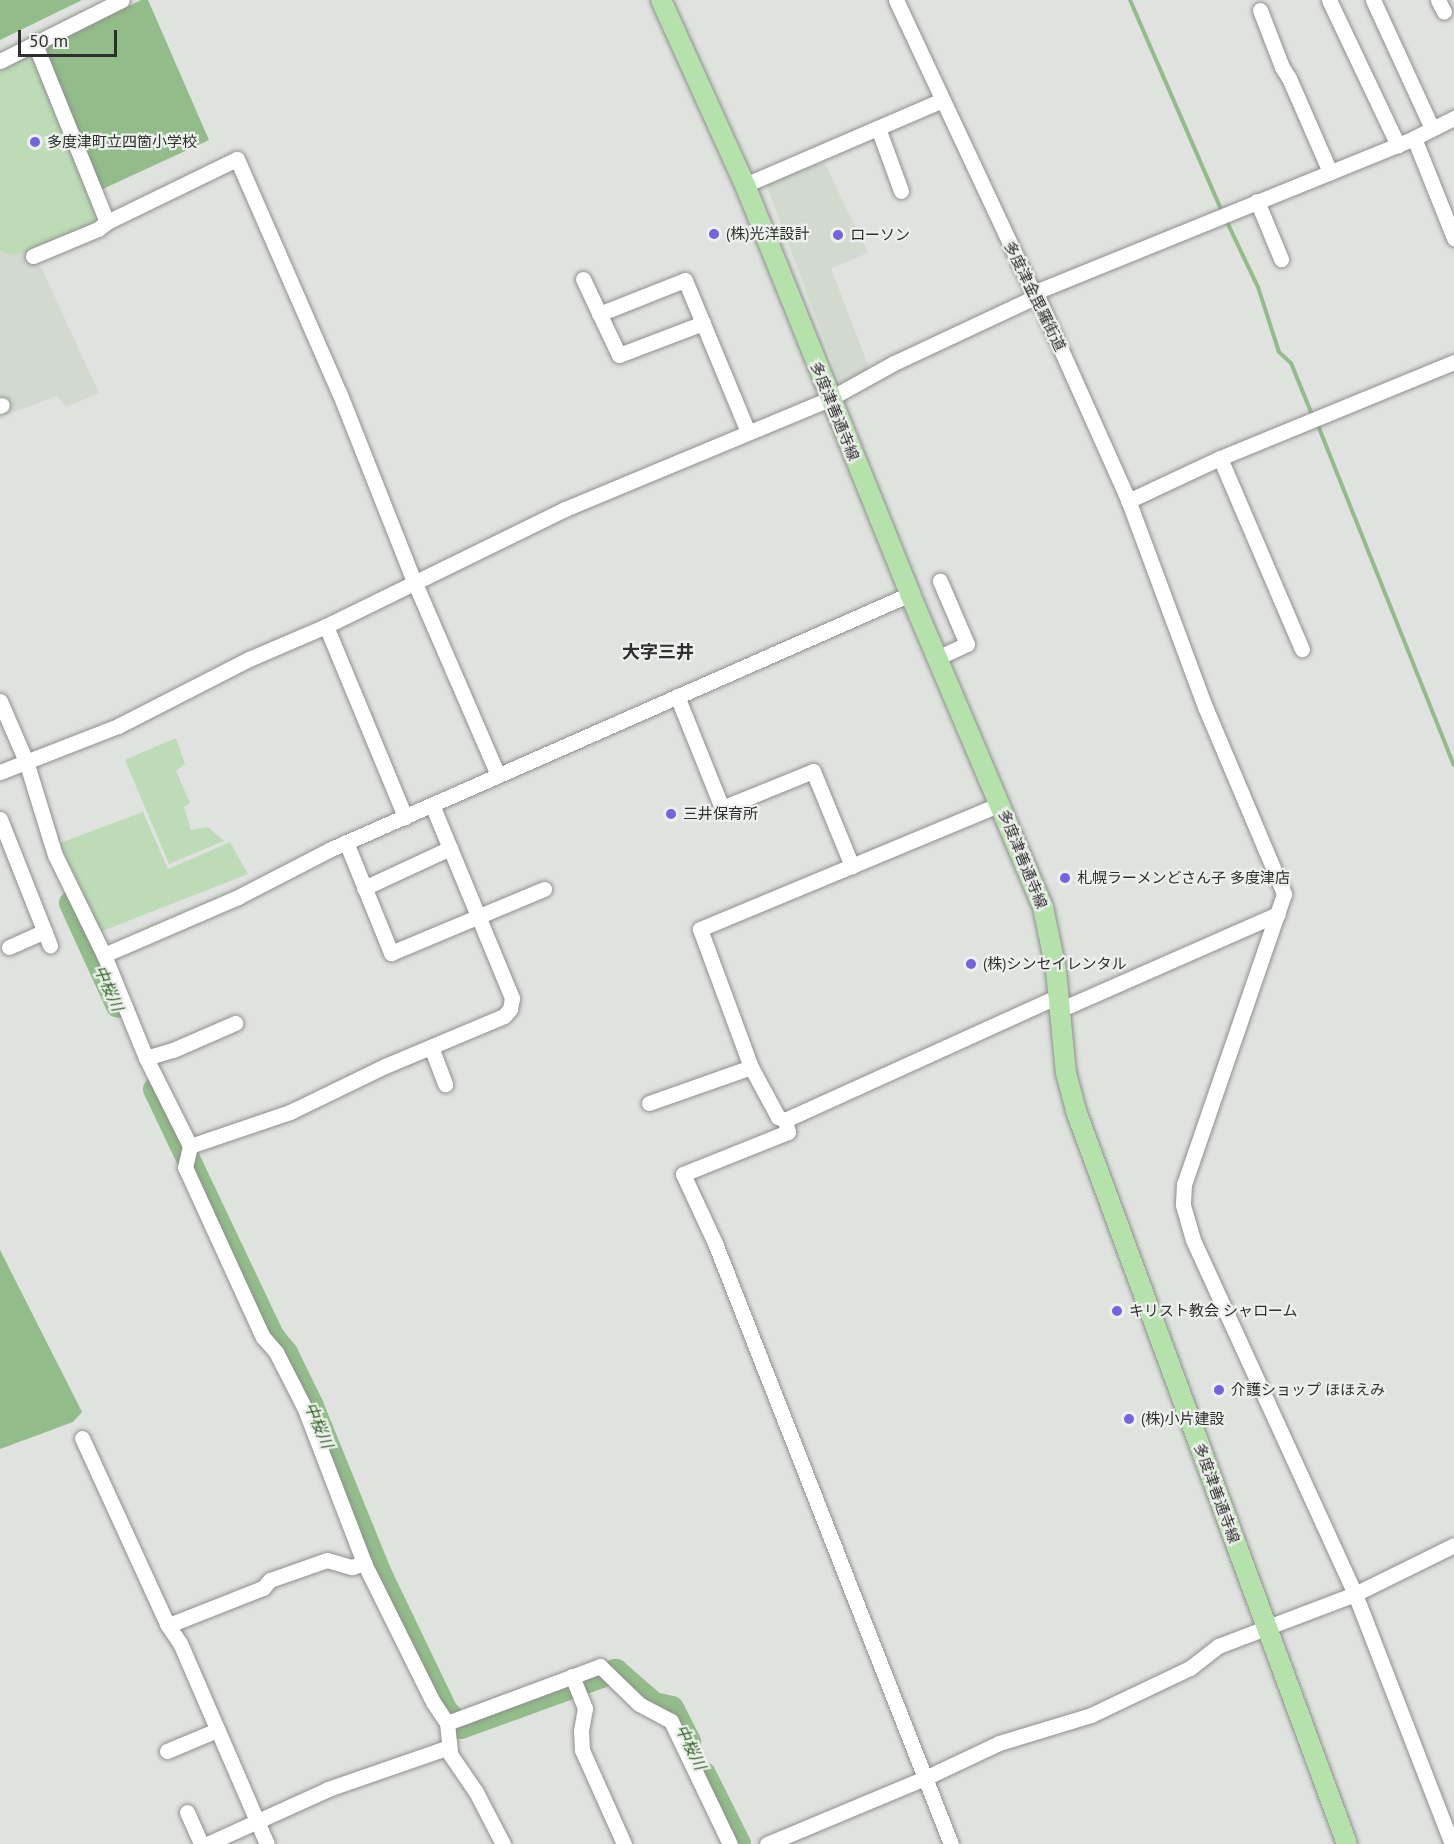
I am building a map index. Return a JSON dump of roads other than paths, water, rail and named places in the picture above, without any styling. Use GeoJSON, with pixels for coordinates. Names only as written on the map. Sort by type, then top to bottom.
{"type":"FeatureCollection","features":[{"type":"Feature","properties":{"kind":"main road","name":"多度津善通寺線"},"geometry":{"type":"LineString","coordinates":[[662,0],[745,185],[909,594],[1043,907],[1059,1003],[1066,1073],[1085,1138],[1347,1844]]}},
{"type":"Feature","properties":{"kind":"street"},"geometry":{"type":"LineString","coordinates":[[0,61],[122,0]]}},
{"type":"Feature","properties":{"kind":"street","name":"多度津金毘羅街道"},"geometry":{"type":"LineString","coordinates":[[896,0],[1035,295],[1128,501],[1206,709],[1284,894],[1184,1184],[1183,1205],[1193,1240],[1355,1594],[1450,1826],[1452,1844]]}},
{"type":"Feature","properties":{"kind":"street"},"geometry":{"type":"LineString","coordinates":[[1372,0],[1431,128]]}},
{"type":"Feature","properties":{"kind":"street"},"geometry":{"type":"LineString","coordinates":[[1260,10],[1282,67],[1330,172]]}},
{"type":"Feature","properties":{"kind":"street"},"geometry":{"type":"LineString","coordinates":[[1330,11],[1361,83],[1398,145]]}},
{"type":"Feature","properties":{"kind":"street"},"geometry":{"type":"LineString","coordinates":[[34,44],[107,222]]}},
{"type":"Feature","properties":{"kind":"street"},"geometry":{"type":"LineString","coordinates":[[745,185],[942,100]]}},
{"type":"Feature","properties":{"kind":"street"},"geometry":{"type":"LineString","coordinates":[[0,772],[118,726],[249,659],[326,626],[414,581],[565,510],[829,399],[894,363],[1035,295],[1257,201],[1398,145],[1454,118]]}},
{"type":"Feature","properties":{"kind":"street"},"geometry":{"type":"LineString","coordinates":[[878,128],[901,191]]}},
{"type":"Feature","properties":{"kind":"street"},"geometry":{"type":"LineString","coordinates":[[1414,138],[1454,238]]}},
{"type":"Feature","properties":{"kind":"street"},"geometry":{"type":"LineString","coordinates":[[33,256],[98,229],[107,222],[237,159],[339,392],[414,581],[498,775]]}},
{"type":"Feature","properties":{"kind":"street"},"geometry":{"type":"LineString","coordinates":[[1257,201],[1281,259]]}},
{"type":"Feature","properties":{"kind":"street"},"geometry":{"type":"LineString","coordinates":[[583,279],[619,355],[703,323]]}},
{"type":"Feature","properties":{"kind":"street"},"geometry":{"type":"LineString","coordinates":[[599,314],[685,280],[748,432]]}},
{"type":"Feature","properties":{"kind":"street"},"geometry":{"type":"LineString","coordinates":[[1128,501],[1220,458],[1454,362]]}},
{"type":"Feature","properties":{"kind":"street"},"geometry":{"type":"LineString","coordinates":[[1220,458],[1302,649]]}},
{"type":"Feature","properties":{"kind":"street"},"geometry":{"type":"LineString","coordinates":[[937,658],[967,644],[940,581]]}},
{"type":"Feature","properties":{"kind":"street"},"geometry":{"type":"LineString","coordinates":[[104,955],[238,897],[346,842],[909,594]]}},
{"type":"Feature","properties":{"kind":"street"},"geometry":{"type":"LineString","coordinates":[[326,626],[405,817]]}},
{"type":"Feature","properties":{"kind":"street"},"geometry":{"type":"LineString","coordinates":[[677,696],[722,808],[813,771],[852,866]]}},
{"type":"Feature","properties":{"kind":"street"},"geometry":{"type":"LineString","coordinates":[[0,701],[26,761],[56,855],[104,955],[188,1153],[185,1167],[263,1338],[276,1352],[305,1409],[364,1563],[433,1702],[452,1721]]}},
{"type":"Feature","properties":{"kind":"street"},"geometry":{"type":"LineString","coordinates":[[1000,804],[700,929],[751,1067],[778,1117],[785,1120],[1059,1003],[1278,914]]}},
{"type":"Feature","properties":{"kind":"street"},"geometry":{"type":"LineString","coordinates":[[188,1153],[290,1112],[504,1016],[510,1009],[512,998],[432,805]]}},
{"type":"Feature","properties":{"kind":"street"},"geometry":{"type":"LineString","coordinates":[[0,819],[7,855],[48,938],[9,946]]}},
{"type":"Feature","properties":{"kind":"street"},"geometry":{"type":"LineString","coordinates":[[346,842],[391,953],[544,889]]}},
{"type":"Feature","properties":{"kind":"street"},"geometry":{"type":"LineString","coordinates":[[364,888],[450,848]]}},
{"type":"Feature","properties":{"kind":"street"},"geometry":{"type":"LineString","coordinates":[[146,1058],[173,1050],[235,1023]]}},
{"type":"Feature","properties":{"kind":"street"},"geometry":{"type":"LineString","coordinates":[[431,1047],[445,1084]]}},
{"type":"Feature","properties":{"kind":"street"},"geometry":{"type":"LineString","coordinates":[[649,1103],[751,1067]]}},
{"type":"Feature","properties":{"kind":"street"},"geometry":{"type":"LineString","coordinates":[[785,1120],[788,1132],[682,1174],[716,1243],[951,1844]]}},
{"type":"Feature","properties":{"kind":"street"},"geometry":{"type":"LineString","coordinates":[[82,1438],[170,1628],[180,1643],[267,1844]]}},
{"type":"Feature","properties":{"kind":"street"},"geometry":{"type":"LineString","coordinates":[[767,1844],[925,1778],[999,1743],[1091,1715],[1190,1668],[1218,1646],[1355,1594],[1454,1545]]}},
{"type":"Feature","properties":{"kind":"street"},"geometry":{"type":"LineString","coordinates":[[170,1628],[174,1623],[263,1588],[270,1580],[327,1560],[352,1567],[364,1563]]}},
{"type":"Feature","properties":{"kind":"street"},"geometry":{"type":"LineString","coordinates":[[452,1721],[574,1681],[600,1666],[639,1704],[671,1721],[730,1844]]}},
{"type":"Feature","properties":{"kind":"street"},"geometry":{"type":"LineString","coordinates":[[574,1681],[585,1708],[581,1731],[582,1750],[624,1844]]}},
{"type":"Feature","properties":{"kind":"street"},"geometry":{"type":"LineString","coordinates":[[452,1721],[450,1754],[476,1792],[503,1844]]}},
{"type":"Feature","properties":{"kind":"street"},"geometry":{"type":"LineString","coordinates":[[168,1751],[218,1730]]}},
{"type":"Feature","properties":{"kind":"street"},"geometry":{"type":"LineString","coordinates":[[207,1844],[328,1789],[449,1747]]}},
{"type":"Feature","properties":{"kind":"street"},"geometry":{"type":"LineString","coordinates":[[187,1812],[201,1844]]}},
{"type":"Feature","properties":{"kind":"waterway"},"geometry":{"type":"LineString","coordinates":[[1130,0],[1222,212]]}},
{"type":"Feature","properties":{"kind":"waterway"},"geometry":{"type":"LineString","coordinates":[[1226,220],[1258,287],[1279,352],[1291,363],[1313,417]]}},
{"type":"Feature","properties":{"kind":"waterway"},"geometry":{"type":"LineString","coordinates":[[1317,423],[1454,765]]}},
{"type":"Feature","properties":{"kind":"waterway","name":"中桜川"},"geometry":{"type":"LineString","coordinates":[[71,903],[118,1006]]}},
{"type":"Feature","properties":{"kind":"waterway","name":"中桜川"},"geometry":{"type":"LineString","coordinates":[[155,1089],[273,1337],[286,1353],[311,1404],[381,1576],[446,1711],[461,1727],[616,1671],[654,1704],[672,1708],[689,1742]]}},
{"type":"Feature","properties":{"kind":"waterway","name":"中桜川"},"geometry":{"type":"LineString","coordinates":[[704,1774],[739,1844]]}},
{"type":"Feature","properties":{"kind":"place","name":"多度津町立四箇小学校"},"geometry":{"type":"Point","coordinates":[35,142]}},
{"type":"Feature","properties":{"kind":"place","name":"(株)光洋設計"},"geometry":{"type":"Point","coordinates":[714,234]}},
{"type":"Feature","properties":{"kind":"place","name":"ローソン"},"geometry":{"type":"Point","coordinates":[838,235]}},
{"type":"Feature","properties":{"kind":"place","name":"三井保育所"},"geometry":{"type":"Point","coordinates":[671,814]}},
{"type":"Feature","properties":{"kind":"place","name":"札幌ラーメンどさん子 多度津店"},"geometry":{"type":"Point","coordinates":[1065,878]}},
{"type":"Feature","properties":{"kind":"place","name":"(株)シンセイレンタル"},"geometry":{"type":"Point","coordinates":[971,964]}},
{"type":"Feature","properties":{"kind":"place","name":"キリスト教会 シャローム"},"geometry":{"type":"Point","coordinates":[1117,1311]}},
{"type":"Feature","properties":{"kind":"place","name":"介護ショップ ほほえみ"},"geometry":{"type":"Point","coordinates":[1219,1390]}},
{"type":"Feature","properties":{"kind":"place","name":"(株)小片建設"},"geometry":{"type":"Point","coordinates":[1129,1419]}},
{"type":"Feature","properties":{"kind":"district","name":"大字三井"},"geometry":{"type":"Point","coordinates":[658,652]}}]}
